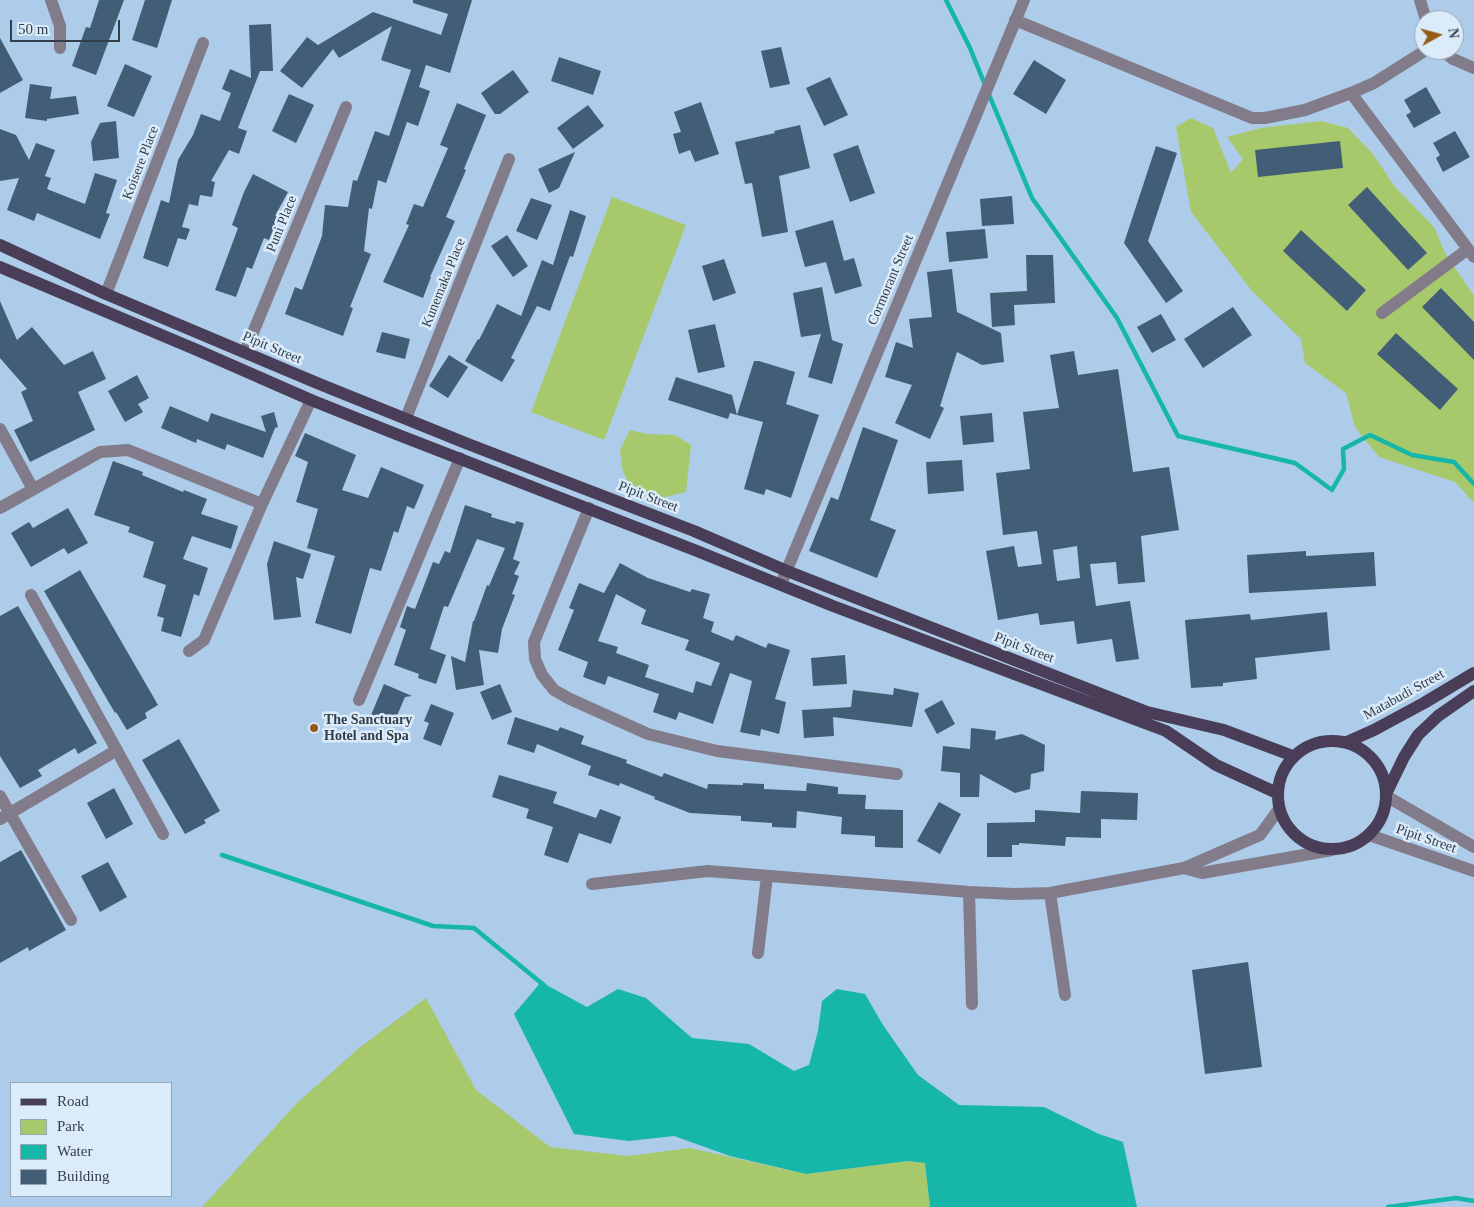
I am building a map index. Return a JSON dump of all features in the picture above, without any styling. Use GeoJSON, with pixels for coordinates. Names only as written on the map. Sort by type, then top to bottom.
{"type":"FeatureCollection","features":[{"type":"Feature","properties":{"kind":"main road","name":"Pipit Street"},"geometry":{"type":"LineString","coordinates":[[0,245],[106,294],[317,383],[468,444],[532,467],[694,531],[787,571],[1147,712],[1224,730],[1293,756]]}},
{"type":"Feature","properties":{"kind":"main road","name":"Pipit Street"},"geometry":{"type":"LineString","coordinates":[[0,267],[311,400],[834,606],[1166,731],[1216,766],[1277,793]]}},
{"type":"Feature","properties":{"kind":"main road","name":"Matabudi Street"},"geometry":{"type":"LineString","coordinates":[[1347,742],[1424,703],[1474,672]]}},
{"type":"Feature","properties":{"kind":"main road"},"geometry":{"type":"LineString","coordinates":[[1386,795],[1404,757],[1418,735],[1438,716],[1474,691]]}},
{"type":"Feature","properties":{"kind":"main road"},"geometry":{"type":"LineString","coordinates":[[1333,740],[1347,742],[1371,756],[1384,780],[1386,795],[1384,810],[1378,824],[1369,835],[1358,843],[1332,850],[1314,847],[1298,838],[1286,826],[1279,809],[1277,793],[1279,779],[1284,766],[1293,756],[1305,747],[1318,742],[1333,740]]}},
{"type":"Feature","properties":{"kind":"street"},"geometry":{"type":"LineString","coordinates":[[51,0],[60,26],[60,48]]}},
{"type":"Feature","properties":{"kind":"street","name":"Cormorant Street"},"geometry":{"type":"LineString","coordinates":[[781,584],[1024,0]]}},
{"type":"Feature","properties":{"kind":"street"},"geometry":{"type":"LineString","coordinates":[[1015,20],[1252,118],[1265,118],[1305,110],[1351,93],[1374,83],[1414,58]]}},
{"type":"Feature","properties":{"kind":"street","name":"Koisere Place"},"geometry":{"type":"LineString","coordinates":[[106,294],[203,43]]}},
{"type":"Feature","properties":{"kind":"street"},"geometry":{"type":"LineString","coordinates":[[1455,60],[1474,68]]}},
{"type":"Feature","properties":{"kind":"street"},"geometry":{"type":"LineString","coordinates":[[1351,93],[1471,253],[1382,313]]}},
{"type":"Feature","properties":{"kind":"street","name":"Puni Place"},"geometry":{"type":"LineString","coordinates":[[245,352],[346,107]]}},
{"type":"Feature","properties":{"kind":"street","name":"Kunemaka Place"},"geometry":{"type":"LineString","coordinates":[[406,418],[509,159]]}},
{"type":"Feature","properties":{"kind":"street"},"geometry":{"type":"LineString","coordinates":[[189,651],[204,640],[262,504],[311,400]]}},
{"type":"Feature","properties":{"kind":"street"},"geometry":{"type":"LineString","coordinates":[[0,429],[33,489]]}},
{"type":"Feature","properties":{"kind":"street"},"geometry":{"type":"LineString","coordinates":[[0,508],[100,452],[128,450],[262,504]]}},
{"type":"Feature","properties":{"kind":"street"},"geometry":{"type":"LineString","coordinates":[[359,700],[460,458]]}},
{"type":"Feature","properties":{"kind":"street"},"geometry":{"type":"LineString","coordinates":[[589,508],[534,642],[535,659],[538,667],[554,690],[648,734],[717,751],[898,774]]}},
{"type":"Feature","properties":{"kind":"street"},"geometry":{"type":"LineString","coordinates":[[31,595],[163,834]]}},
{"type":"Feature","properties":{"kind":"street"},"geometry":{"type":"LineString","coordinates":[[5,816],[117,750]]}},
{"type":"Feature","properties":{"kind":"street","name":"Pipit Street"},"geometry":{"type":"LineString","coordinates":[[1386,795],[1474,847]]}},
{"type":"Feature","properties":{"kind":"street"},"geometry":{"type":"LineString","coordinates":[[0,796],[5,816],[72,920]]}},
{"type":"Feature","properties":{"kind":"street"},"geometry":{"type":"LineString","coordinates":[[592,884],[708,871],[969,892],[1050,893],[1184,868],[1260,835],[1279,809]]}},
{"type":"Feature","properties":{"kind":"street","name":"Pipit Street"},"geometry":{"type":"LineString","coordinates":[[1369,835],[1474,871]]}},
{"type":"Feature","properties":{"kind":"street"},"geometry":{"type":"LineString","coordinates":[[1184,868],[1202,873],[1332,850]]}},
{"type":"Feature","properties":{"kind":"street"},"geometry":{"type":"LineString","coordinates":[[758,953],[767,876]]}},
{"type":"Feature","properties":{"kind":"street"},"geometry":{"type":"LineString","coordinates":[[969,892],[972,1004]]}},
{"type":"Feature","properties":{"kind":"street"},"geometry":{"type":"LineString","coordinates":[[1050,893],[1065,995]]}},
{"type":"Feature","properties":{"kind":"green space"},"geometry":{"type":"Polygon","coordinates":[[[1191,118],[1213,128],[1231,173],[1243,159],[1227,137],[1261,128],[1321,121],[1348,128],[1373,154],[1395,187],[1434,227],[1445,253],[1474,296],[1474,503],[1455,482],[1379,457],[1355,427],[1346,393],[1305,363],[1301,339],[1252,291],[1191,212],[1176,127],[1191,118]]]}},
{"type":"Feature","properties":{"kind":"green space"},"geometry":{"type":"Polygon","coordinates":[[[612,197],[686,225],[604,440],[531,412],[612,197]]]}},
{"type":"Feature","properties":{"kind":"green space"},"geometry":{"type":"Polygon","coordinates":[[[630,430],[647,434],[675,435],[691,445],[686,492],[649,501],[627,480],[622,468],[620,450],[630,430]]]}},
{"type":"Feature","properties":{"kind":"green space"},"geometry":{"type":"Polygon","coordinates":[[[426,998],[476,1090],[550,1147],[628,1156],[690,1148],[806,1174],[908,1161],[925,1163],[930,1207],[202,1207],[297,1103],[359,1048],[426,998]]]}},
{"type":"Feature","properties":{"kind":"water"},"geometry":{"type":"Polygon","coordinates":[[[541,982],[587,1007],[618,989],[646,998],[692,1038],[749,1044],[794,1071],[809,1065],[818,1031],[822,1001],[837,989],[865,994],[883,1025],[918,1075],[959,1105],[1044,1107],[1099,1134],[1123,1142],[1137,1207],[930,1207],[925,1163],[908,1161],[806,1174],[730,1156],[674,1136],[629,1141],[574,1134],[514,1014],[541,982]]]}},
{"type":"Feature","properties":{"kind":"building"},"geometry":{"type":"Polygon","coordinates":[[[99,0],[124,0],[96,75],[72,66],[86,27],[90,28],[99,0]]]}},
{"type":"Feature","properties":{"kind":"building"},"geometry":{"type":"Polygon","coordinates":[[[145,0],[172,0],[157,48],[132,40],[145,0]]]}},
{"type":"Feature","properties":{"kind":"building"},"geometry":{"type":"Polygon","coordinates":[[[413,0],[472,0],[450,73],[426,65],[419,87],[430,91],[418,126],[407,122],[386,183],[378,180],[372,209],[369,208],[364,251],[371,254],[350,307],[353,308],[343,336],[285,314],[295,287],[302,290],[322,236],[325,205],[348,207],[353,180],[357,181],[375,131],[389,136],[411,70],[381,60],[392,26],[339,58],[333,49],[302,88],[280,71],[307,37],[318,45],[373,12],[441,35],[448,14],[413,3],[413,0]]]}},
{"type":"Feature","properties":{"kind":"building"},"geometry":{"type":"Polygon","coordinates":[[[271,24],[273,71],[260,71],[238,128],[247,131],[239,154],[229,150],[211,181],[215,182],[212,197],[200,195],[198,206],[189,204],[182,227],[190,229],[186,240],[178,238],[168,267],[143,258],[161,200],[169,203],[178,160],[193,135],[201,114],[220,121],[231,93],[222,89],[230,69],[251,78],[249,25],[271,24]]]}},
{"type":"Feature","properties":{"kind":"building"},"geometry":{"type":"Polygon","coordinates":[[[0,38],[23,80],[0,93],[0,38]]]}},
{"type":"Feature","properties":{"kind":"building"},"geometry":{"type":"Polygon","coordinates":[[[781,47],[790,84],[770,88],[761,51],[781,47]]]}},
{"type":"Feature","properties":{"kind":"building"},"geometry":{"type":"Polygon","coordinates":[[[559,57],[601,71],[593,95],[551,81],[559,57]]]}},
{"type":"Feature","properties":{"kind":"building"},"geometry":{"type":"Polygon","coordinates":[[[1034,60],[1066,80],[1046,114],[1013,94],[1034,60]]]}},
{"type":"Feature","properties":{"kind":"building"},"geometry":{"type":"Polygon","coordinates":[[[125,64],[152,76],[134,117],[107,106],[125,64]]]}},
{"type":"Feature","properties":{"kind":"building"},"geometry":{"type":"Polygon","coordinates":[[[513,70],[529,92],[500,114],[495,114],[481,93],[513,70]]]}},
{"type":"Feature","properties":{"kind":"building"},"geometry":{"type":"Polygon","coordinates":[[[830,77],[848,115],[824,126],[806,88],[830,77]]]}},
{"type":"Feature","properties":{"kind":"building"},"geometry":{"type":"Polygon","coordinates":[[[30,84],[52,87],[50,99],[76,96],[79,114],[47,119],[47,121],[25,118],[30,84]]]}},
{"type":"Feature","properties":{"kind":"building"},"geometry":{"type":"Polygon","coordinates":[[[1426,87],[1441,113],[1414,128],[1406,115],[1411,112],[1404,100],[1426,87]]]}},
{"type":"Feature","properties":{"kind":"building"},"geometry":{"type":"Polygon","coordinates":[[[289,94],[314,105],[296,143],[272,131],[289,94]]]}},
{"type":"Feature","properties":{"kind":"building"},"geometry":{"type":"Polygon","coordinates":[[[701,102],[719,154],[695,162],[690,150],[679,154],[673,134],[681,132],[674,112],[701,102]]]}},
{"type":"Feature","properties":{"kind":"building"},"geometry":{"type":"Polygon","coordinates":[[[457,103],[486,115],[446,217],[455,221],[430,277],[423,298],[383,282],[409,225],[406,224],[414,204],[423,207],[448,148],[440,145],[457,103]]]}},
{"type":"Feature","properties":{"kind":"building"},"geometry":{"type":"Polygon","coordinates":[[[588,105],[604,126],[573,149],[557,128],[588,105]]]}},
{"type":"Feature","properties":{"kind":"building"},"geometry":{"type":"Polygon","coordinates":[[[116,121],[119,158],[93,161],[91,142],[100,123],[116,121]]]}},
{"type":"Feature","properties":{"kind":"building"},"geometry":{"type":"Polygon","coordinates":[[[800,125],[810,168],[779,176],[788,232],[762,237],[752,183],[745,184],[735,142],[800,125]]]}},
{"type":"Feature","properties":{"kind":"building"},"geometry":{"type":"Polygon","coordinates":[[[0,129],[16,135],[29,160],[36,143],[55,150],[45,176],[51,178],[47,189],[85,204],[95,173],[117,180],[106,213],[110,214],[100,239],[37,213],[34,221],[7,210],[19,178],[0,181],[0,129]]]}},
{"type":"Feature","properties":{"kind":"building"},"geometry":{"type":"Polygon","coordinates":[[[1455,131],[1470,157],[1443,172],[1436,158],[1440,155],[1433,143],[1455,131]]]}},
{"type":"Feature","properties":{"kind":"building"},"geometry":{"type":"Polygon","coordinates":[[[1340,141],[1343,168],[1258,177],[1255,150],[1340,141]]]}},
{"type":"Feature","properties":{"kind":"building"},"geometry":{"type":"Polygon","coordinates":[[[858,145],[875,193],[850,202],[833,154],[858,145]]]}},
{"type":"Feature","properties":{"kind":"building"},"geometry":{"type":"Polygon","coordinates":[[[1156,146],[1177,153],[1148,241],[1183,291],[1166,303],[1124,243],[1156,146]]]}},
{"type":"Feature","properties":{"kind":"building"},"geometry":{"type":"Polygon","coordinates":[[[575,152],[559,188],[549,193],[538,169],[575,152]]]}},
{"type":"Feature","properties":{"kind":"building"},"geometry":{"type":"Polygon","coordinates":[[[253,174],[288,192],[275,216],[278,217],[269,240],[264,238],[252,269],[247,267],[236,297],[215,290],[238,228],[232,225],[253,174]]]}},
{"type":"Feature","properties":{"kind":"building"},"geometry":{"type":"Polygon","coordinates":[[[1367,187],[1427,253],[1408,270],[1348,205],[1367,187]]]}},
{"type":"Feature","properties":{"kind":"building"},"geometry":{"type":"Polygon","coordinates":[[[1012,196],[1014,224],[982,226],[980,199],[1012,196]]]}},
{"type":"Feature","properties":{"kind":"building"},"geometry":{"type":"Polygon","coordinates":[[[531,198],[552,205],[537,240],[516,231],[531,198]]]}},
{"type":"Feature","properties":{"kind":"building"},"geometry":{"type":"Polygon","coordinates":[[[570,210],[586,216],[573,257],[570,256],[550,311],[537,306],[511,358],[515,360],[502,382],[465,361],[479,340],[497,304],[521,316],[542,260],[553,265],[570,210]]]}},
{"type":"Feature","properties":{"kind":"building"},"geometry":{"type":"Polygon","coordinates":[[[833,220],[844,261],[854,258],[862,286],[835,294],[826,262],[805,267],[795,231],[833,220]]]}},
{"type":"Feature","properties":{"kind":"building"},"geometry":{"type":"Polygon","coordinates":[[[985,229],[988,258],[949,262],[946,232],[985,229]]]}},
{"type":"Feature","properties":{"kind":"building"},"geometry":{"type":"Polygon","coordinates":[[[1301,230],[1366,290],[1347,311],[1283,251],[1301,230]]]}},
{"type":"Feature","properties":{"kind":"building"},"geometry":{"type":"Polygon","coordinates":[[[507,235],[528,266],[513,277],[491,246],[507,235]]]}},
{"type":"Feature","properties":{"kind":"building"},"geometry":{"type":"Polygon","coordinates":[[[1026,255],[1053,255],[1055,303],[1014,305],[1015,325],[992,327],[990,293],[1027,291],[1026,255]]]}},
{"type":"Feature","properties":{"kind":"building"},"geometry":{"type":"Polygon","coordinates":[[[724,259],[736,293],[713,301],[702,266],[724,259]]]}},
{"type":"Feature","properties":{"kind":"building"},"geometry":{"type":"Polygon","coordinates":[[[952,269],[957,312],[1001,333],[1004,362],[982,365],[957,352],[940,406],[944,408],[930,439],[895,423],[912,385],[885,377],[896,342],[913,348],[909,319],[932,317],[927,272],[952,269]]]}},
{"type":"Feature","properties":{"kind":"building"},"geometry":{"type":"Polygon","coordinates":[[[822,287],[832,340],[843,344],[832,384],[808,377],[821,334],[801,337],[793,293],[822,287]]]}},
{"type":"Feature","properties":{"kind":"building"},"geometry":{"type":"Polygon","coordinates":[[[1441,288],[1474,322],[1474,360],[1422,307],[1441,288]]]}},
{"type":"Feature","properties":{"kind":"building"},"geometry":{"type":"Polygon","coordinates":[[[0,301],[17,340],[32,327],[64,365],[93,351],[106,379],[78,392],[95,430],[30,462],[14,430],[33,421],[21,392],[27,389],[0,358],[0,301]]]}},
{"type":"Feature","properties":{"kind":"building"},"geometry":{"type":"Polygon","coordinates":[[[1233,307],[1252,335],[1203,368],[1184,339],[1233,307]]]}},
{"type":"Feature","properties":{"kind":"building"},"geometry":{"type":"Polygon","coordinates":[[[1161,314],[1176,340],[1152,353],[1137,327],[1161,314]]]}},
{"type":"Feature","properties":{"kind":"building"},"geometry":{"type":"Polygon","coordinates":[[[715,324],[725,367],[698,373],[688,330],[715,324]]]}},
{"type":"Feature","properties":{"kind":"building"},"geometry":{"type":"Polygon","coordinates":[[[382,332],[410,339],[405,359],[376,352],[382,332]]]}},
{"type":"Feature","properties":{"kind":"building"},"geometry":{"type":"Polygon","coordinates":[[[1396,333],[1458,389],[1440,410],[1377,354],[1396,333]]]}},
{"type":"Feature","properties":{"kind":"building"},"geometry":{"type":"Polygon","coordinates":[[[1074,351],[1078,375],[1118,369],[1133,472],[1169,467],[1179,530],[1141,536],[1145,582],[1118,584],[1116,562],[1090,564],[1096,606],[1130,601],[1139,659],[1116,662],[1112,639],[1077,644],[1074,621],[1040,625],[1038,613],[998,620],[986,551],[1014,546],[1018,567],[1042,564],[1037,531],[1003,535],[996,473],[1030,469],[1023,412],[1059,408],[1050,355],[1074,351]],[[1077,546],[1053,550],[1057,581],[1080,578],[1077,546]]]}},
{"type":"Feature","properties":{"kind":"building"},"geometry":{"type":"Polygon","coordinates":[[[449,355],[468,367],[448,398],[429,386],[449,355]]]}},
{"type":"Feature","properties":{"kind":"building"},"geometry":{"type":"Polygon","coordinates":[[[754,361],[795,372],[786,404],[819,415],[791,498],[766,489],[764,495],[744,489],[763,422],[737,415],[754,361]]]}},
{"type":"Feature","properties":{"kind":"building"},"geometry":{"type":"Polygon","coordinates":[[[137,375],[149,398],[138,404],[143,412],[125,422],[108,391],[137,375]]]}},
{"type":"Feature","properties":{"kind":"building"},"geometry":{"type":"Polygon","coordinates":[[[676,377],[732,395],[737,415],[730,413],[728,419],[668,400],[676,377]]]}},
{"type":"Feature","properties":{"kind":"building"},"geometry":{"type":"Polygon","coordinates":[[[170,406],[208,422],[211,413],[266,432],[261,416],[274,412],[278,427],[275,428],[263,458],[227,444],[225,450],[197,439],[196,443],[161,428],[170,406]]]}},
{"type":"Feature","properties":{"kind":"building"},"geometry":{"type":"Polygon","coordinates":[[[992,413],[994,442],[963,445],[960,416],[992,413]]]}},
{"type":"Feature","properties":{"kind":"building"},"geometry":{"type":"Polygon","coordinates":[[[863,427],[898,440],[870,520],[896,530],[877,578],[809,551],[831,497],[838,500],[863,427]]]}},
{"type":"Feature","properties":{"kind":"building"},"geometry":{"type":"Polygon","coordinates":[[[305,433],[356,455],[342,490],[368,498],[381,467],[424,485],[414,509],[407,506],[398,533],[394,531],[381,571],[370,568],[351,634],[315,623],[335,556],[307,548],[318,509],[296,502],[308,462],[295,456],[305,433]]]}},
{"type":"Feature","properties":{"kind":"building"},"geometry":{"type":"Polygon","coordinates":[[[962,460],[964,491],[928,494],[926,462],[962,460]]]}},
{"type":"Feature","properties":{"kind":"building"},"geometry":{"type":"Polygon","coordinates":[[[113,461],[143,472],[142,475],[183,492],[184,490],[207,499],[201,514],[238,526],[231,549],[192,536],[183,559],[208,568],[199,596],[194,594],[181,637],[161,631],[164,618],[157,616],[166,585],[143,577],[154,542],[128,532],[130,527],[94,515],[113,461]]]}},
{"type":"Feature","properties":{"kind":"building"},"geometry":{"type":"Polygon","coordinates":[[[465,505],[492,514],[491,517],[515,524],[516,521],[524,523],[513,559],[520,562],[514,574],[519,576],[512,594],[515,595],[502,629],[498,653],[479,650],[484,685],[456,690],[451,656],[465,662],[473,621],[487,585],[489,586],[505,548],[477,539],[448,607],[444,606],[430,649],[446,655],[436,684],[418,678],[419,674],[394,665],[406,630],[400,627],[407,606],[415,609],[433,562],[439,564],[445,551],[450,553],[465,505]]]}},
{"type":"Feature","properties":{"kind":"building"},"geometry":{"type":"Polygon","coordinates":[[[68,508],[88,543],[68,554],[64,548],[31,567],[11,533],[29,522],[33,528],[68,508]]]}},
{"type":"Feature","properties":{"kind":"building"},"geometry":{"type":"Polygon","coordinates":[[[274,541],[311,554],[303,579],[296,577],[301,617],[274,620],[267,564],[274,541]]]}},
{"type":"Feature","properties":{"kind":"building"},"geometry":{"type":"Polygon","coordinates":[[[1306,551],[1306,556],[1374,552],[1376,586],[1249,593],[1247,555],[1306,551]]]}},
{"type":"Feature","properties":{"kind":"building"},"geometry":{"type":"Polygon","coordinates":[[[620,563],[648,578],[690,592],[692,589],[710,594],[703,618],[714,622],[711,632],[733,641],[736,635],[766,648],[768,643],[790,650],[775,699],[786,702],[779,734],[761,729],[760,736],[740,732],[752,681],[730,673],[713,724],[679,712],[676,720],[653,712],[659,694],[608,676],[605,685],[583,677],[588,662],[558,650],[574,610],[569,608],[579,583],[604,593],[620,563]],[[616,594],[598,641],[618,647],[616,653],[649,665],[645,677],[693,693],[696,681],[711,686],[720,663],[685,650],[689,640],[641,624],[646,610],[616,594]]]}},
{"type":"Feature","properties":{"kind":"building"},"geometry":{"type":"Polygon","coordinates":[[[80,570],[158,705],[145,713],[147,718],[127,730],[115,713],[44,591],[80,570]]]}},
{"type":"Feature","properties":{"kind":"building"},"geometry":{"type":"Polygon","coordinates":[[[18,606],[97,743],[78,754],[75,748],[38,770],[42,776],[20,788],[0,756],[0,616],[18,606]]]}},
{"type":"Feature","properties":{"kind":"building"},"geometry":{"type":"Polygon","coordinates":[[[1327,612],[1330,650],[1255,658],[1257,679],[1223,683],[1223,686],[1191,688],[1185,620],[1250,614],[1251,620],[1327,612]]]}},
{"type":"Feature","properties":{"kind":"building"},"geometry":{"type":"Polygon","coordinates":[[[845,655],[847,684],[813,686],[811,658],[845,655]]]}},
{"type":"Feature","properties":{"kind":"building"},"geometry":{"type":"Polygon","coordinates":[[[384,684],[412,696],[405,697],[393,725],[371,715],[384,684]]]}},
{"type":"Feature","properties":{"kind":"building"},"geometry":{"type":"Polygon","coordinates":[[[500,684],[512,712],[492,720],[480,692],[500,684]]]}},
{"type":"Feature","properties":{"kind":"building"},"geometry":{"type":"Polygon","coordinates":[[[894,688],[919,693],[912,727],[833,717],[834,736],[804,738],[802,710],[851,707],[853,690],[893,695],[894,688]]]}},
{"type":"Feature","properties":{"kind":"building"},"geometry":{"type":"Polygon","coordinates":[[[942,700],[955,724],[937,734],[924,710],[942,700]]]}},
{"type":"Feature","properties":{"kind":"building"},"geometry":{"type":"Polygon","coordinates":[[[431,704],[454,713],[441,746],[423,739],[429,723],[424,721],[431,704]]]}},
{"type":"Feature","properties":{"kind":"building"},"geometry":{"type":"Polygon","coordinates":[[[515,717],[558,731],[560,727],[584,736],[581,744],[627,760],[626,763],[662,777],[664,773],[707,789],[708,784],[743,785],[743,783],[764,784],[764,789],[806,791],[807,783],[838,787],[838,794],[866,795],[865,809],[903,810],[903,848],[875,847],[875,836],[841,834],[842,817],[797,811],[796,828],[772,827],[772,823],[741,821],[741,816],[690,813],[620,783],[619,786],[588,775],[591,766],[537,744],[534,753],[507,744],[515,717]]]}},
{"type":"Feature","properties":{"kind":"building"},"geometry":{"type":"Polygon","coordinates":[[[971,728],[996,731],[995,740],[1022,734],[1045,745],[1044,771],[1031,774],[1030,789],[1015,793],[980,774],[979,797],[960,797],[960,773],[941,771],[943,746],[970,749],[971,728]]]}},
{"type":"Feature","properties":{"kind":"building"},"geometry":{"type":"Polygon","coordinates":[[[179,739],[220,811],[204,820],[206,823],[185,834],[142,760],[179,739]]]}},
{"type":"Feature","properties":{"kind":"building"},"geometry":{"type":"Polygon","coordinates":[[[499,775],[557,792],[553,803],[596,818],[600,809],[621,817],[611,844],[579,833],[568,863],[544,855],[553,827],[526,818],[529,809],[492,797],[499,775]]]}},
{"type":"Feature","properties":{"kind":"building"},"geometry":{"type":"Polygon","coordinates":[[[114,788],[133,824],[106,839],[87,803],[114,788]]]}},
{"type":"Feature","properties":{"kind":"building"},"geometry":{"type":"Polygon","coordinates":[[[1081,791],[1138,793],[1137,820],[1101,819],[1101,838],[1066,837],[1065,846],[1019,843],[1019,845],[1012,845],[1012,857],[987,857],[987,823],[1035,822],[1035,810],[1080,813],[1081,791]]]}},
{"type":"Feature","properties":{"kind":"building"},"geometry":{"type":"Polygon","coordinates":[[[939,802],[961,814],[940,854],[917,841],[939,802]]]}},
{"type":"Feature","properties":{"kind":"building"},"geometry":{"type":"Polygon","coordinates":[[[21,850],[66,930],[29,951],[28,947],[0,963],[0,862],[21,850]]]}},
{"type":"Feature","properties":{"kind":"building"},"geometry":{"type":"Polygon","coordinates":[[[108,862],[127,897],[100,912],[81,876],[108,862]]]}},
{"type":"Feature","properties":{"kind":"building"},"geometry":{"type":"Polygon","coordinates":[[[1248,962],[1262,1067],[1205,1074],[1192,970],[1248,962]]]}},
{"type":"Feature","properties":{"kind":"waterway"},"geometry":{"type":"LineString","coordinates":[[946,0],[970,48],[985,85]]}},
{"type":"Feature","properties":{"kind":"waterway"},"geometry":{"type":"LineString","coordinates":[[988,92],[1032,198],[1117,318],[1178,436],[1295,463],[1332,490],[1344,469],[1343,449],[1370,435],[1412,455],[1454,462],[1474,484]]}},
{"type":"Feature","properties":{"kind":"waterway"},"geometry":{"type":"LineString","coordinates":[[222,855],[433,926],[474,928],[545,986]]}},
{"type":"Feature","properties":{"kind":"waterway"},"geometry":{"type":"LineString","coordinates":[[1388,1207],[1456,1198],[1474,1201]]}},
{"type":"Feature","properties":{"kind":"place","name":"The Sanctuary Hotel and Spa"},"geometry":{"type":"Point","coordinates":[314,728]}}]}
